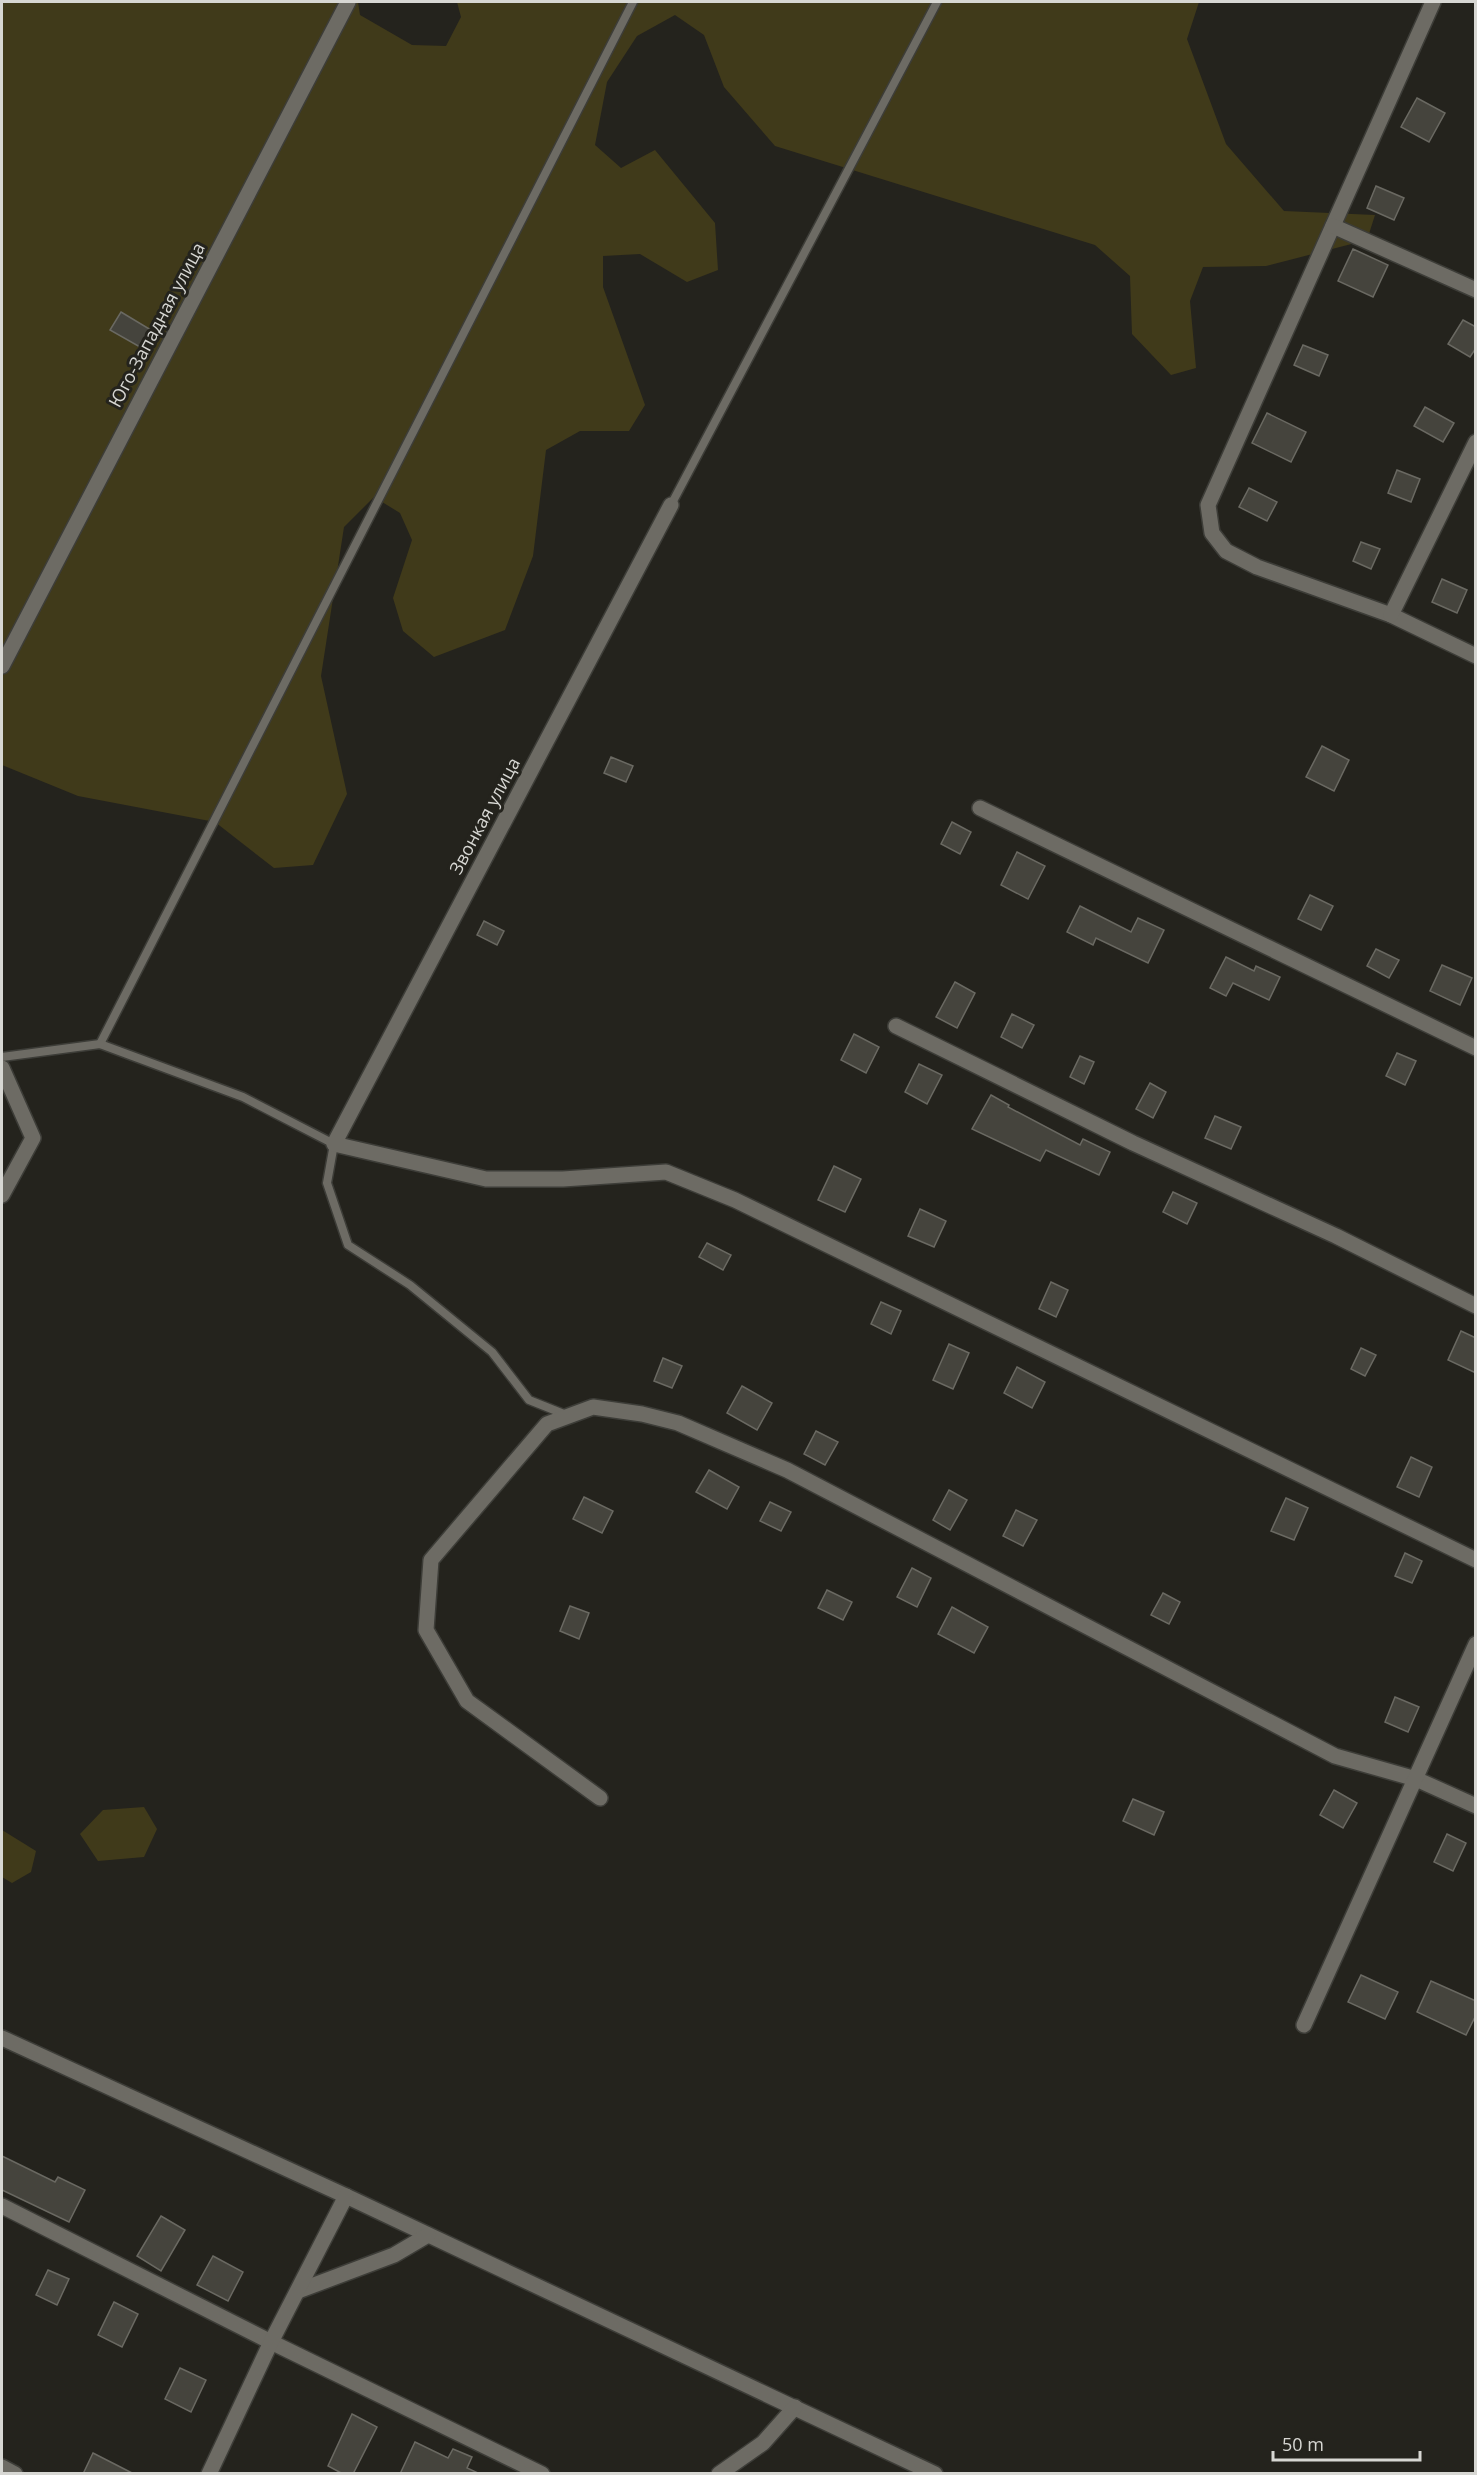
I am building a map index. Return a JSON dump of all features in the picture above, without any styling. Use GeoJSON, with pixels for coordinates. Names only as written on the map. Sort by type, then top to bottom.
{"type":"FeatureCollection","features":[{"type":"Feature","properties":{"kind":"street","name":"Юго-Западная улица"},"geometry":{"type":"LineString","coordinates":[[2,666],[348,2]]}},
{"type":"Feature","properties":{"kind":"street"},"geometry":{"type":"LineString","coordinates":[[1433,2],[1208,505],[1212,533],[1226,551],[1257,567],[1391,615],[1476,656]]}},
{"type":"Feature","properties":{"kind":"street"},"geometry":{"type":"LineString","coordinates":[[1334,226],[1476,290]]}},
{"type":"Feature","properties":{"kind":"street"},"geometry":{"type":"LineString","coordinates":[[1391,615],[1476,442]]}},
{"type":"Feature","properties":{"kind":"street","name":"Звонкая улица"},"geometry":{"type":"LineString","coordinates":[[334,1144],[671,505]]}},
{"type":"Feature","properties":{"kind":"street"},"geometry":{"type":"LineString","coordinates":[[980,808],[1476,1048]]}},
{"type":"Feature","properties":{"kind":"street"},"geometry":{"type":"LineString","coordinates":[[896,1026],[1133,1143],[1336,1236],[1476,1306]]}},
{"type":"Feature","properties":{"kind":"street"},"geometry":{"type":"LineString","coordinates":[[2,1068],[33,1138],[2,1195]]}},
{"type":"Feature","properties":{"kind":"street"},"geometry":{"type":"LineString","coordinates":[[334,1144],[486,1179],[563,1179],[666,1172],[735,1200],[1476,1560]]}},
{"type":"Feature","properties":{"kind":"street"},"geometry":{"type":"LineString","coordinates":[[600,1798],[467,1701],[426,1630],[431,1560],[547,1424],[593,1407],[642,1414],[678,1423],[787,1470],[1335,1756],[1416,1779],[1476,1806]]}},
{"type":"Feature","properties":{"kind":"street"},"geometry":{"type":"LineString","coordinates":[[1304,2025],[1476,1644]]}},
{"type":"Feature","properties":{"kind":"street"},"geometry":{"type":"LineString","coordinates":[[2,2038],[346,2196],[935,2474]]}},
{"type":"Feature","properties":{"kind":"street"},"geometry":{"type":"LineString","coordinates":[[209,2474],[272,2342],[346,2196]]}},
{"type":"Feature","properties":{"kind":"street"},"geometry":{"type":"LineString","coordinates":[[2,2206],[542,2474]]}},
{"type":"Feature","properties":{"kind":"street"},"geometry":{"type":"LineString","coordinates":[[298,2291],[394,2255],[428,2235]]}},
{"type":"Feature","properties":{"kind":"street"},"geometry":{"type":"LineString","coordinates":[[719,2474],[763,2444],[795,2407]]}},
{"type":"Feature","properties":{"kind":"street"},"geometry":{"type":"LineString","coordinates":[[2,2467],[15,2474]]}},
{"type":"Feature","properties":{"kind":"lane"},"geometry":{"type":"LineString","coordinates":[[100,1044],[633,2]]}},
{"type":"Feature","properties":{"kind":"lane"},"geometry":{"type":"LineString","coordinates":[[671,505],[938,2]]}},
{"type":"Feature","properties":{"kind":"lane"},"geometry":{"type":"LineString","coordinates":[[2,1057],[100,1044],[243,1097],[334,1144],[327,1183],[348,1245],[410,1285],[492,1352],[529,1400],[569,1416]]}},
{"type":"Feature","properties":{"kind":"shaded area"},"geometry":{"type":"Polygon","coordinates":[[[2,2],[358,2],[360,15],[412,45],[446,46],[461,17],[457,2],[1199,2],[1187,39],[1226,144],[1284,211],[1375,215],[1367,240],[1266,266],[1203,267],[1190,301],[1196,368],[1171,375],[1132,334],[1130,276],[1095,245],[775,146],[724,87],[704,35],[675,15],[637,36],[607,82],[595,145],[621,168],[655,150],[715,223],[718,270],[687,282],[640,254],[603,256],[603,287],[645,405],[629,431],[580,431],[546,450],[533,556],[505,630],[434,657],[403,631],[393,598],[412,540],[400,513],[374,497],[344,527],[321,676],[347,794],[313,865],[274,868],[215,822],[78,796],[2,765],[2,2]]]}},
{"type":"Feature","properties":{"kind":"shaded area"},"geometry":{"type":"Polygon","coordinates":[[[144,1807],[157,1829],[144,1857],[98,1861],[80,1834],[103,1810],[144,1807]]]}},
{"type":"Feature","properties":{"kind":"shaded area"},"geometry":{"type":"Polygon","coordinates":[[[2,1830],[36,1851],[31,1872],[12,1883],[2,1877],[2,1830]]]}},
{"type":"Feature","properties":{"kind":"building"},"geometry":{"type":"Polygon","coordinates":[[[1417,98],[1445,113],[1429,142],[1401,127],[1417,98]]]}},
{"type":"Feature","properties":{"kind":"building"},"geometry":{"type":"Polygon","coordinates":[[[1376,186],[1404,198],[1394,220],[1367,208],[1376,186]]]}},
{"type":"Feature","properties":{"kind":"building"},"geometry":{"type":"Polygon","coordinates":[[[1353,249],[1388,265],[1373,297],[1338,281],[1353,249]]]}},
{"type":"Feature","properties":{"kind":"building"},"geometry":{"type":"Polygon","coordinates":[[[121,312],[151,330],[140,347],[110,330],[121,312]]]}},
{"type":"Feature","properties":{"kind":"building"},"geometry":{"type":"Polygon","coordinates":[[[1463,320],[1476,327],[1476,348],[1470,357],[1448,344],[1463,320]]]}},
{"type":"Feature","properties":{"kind":"building"},"geometry":{"type":"Polygon","coordinates":[[[1303,345],[1328,355],[1319,376],[1294,365],[1303,345]]]}},
{"type":"Feature","properties":{"kind":"building"},"geometry":{"type":"Polygon","coordinates":[[[1425,407],[1454,423],[1443,442],[1414,426],[1425,407]]]}},
{"type":"Feature","properties":{"kind":"building"},"geometry":{"type":"Polygon","coordinates":[[[1267,413],[1306,432],[1291,462],[1252,443],[1267,413]]]}},
{"type":"Feature","properties":{"kind":"building"},"geometry":{"type":"Polygon","coordinates":[[[1397,470],[1420,479],[1411,502],[1388,493],[1397,470]]]}},
{"type":"Feature","properties":{"kind":"building"},"geometry":{"type":"Polygon","coordinates":[[[1249,488],[1277,502],[1267,521],[1239,507],[1249,488]]]}},
{"type":"Feature","properties":{"kind":"building"},"geometry":{"type":"Polygon","coordinates":[[[1361,542],[1380,549],[1371,569],[1353,561],[1361,542]]]}},
{"type":"Feature","properties":{"kind":"building"},"geometry":{"type":"Polygon","coordinates":[[[1442,579],[1467,590],[1457,613],[1432,602],[1442,579]]]}},
{"type":"Feature","properties":{"kind":"building"},"geometry":{"type":"Polygon","coordinates":[[[1322,746],[1349,760],[1334,791],[1306,777],[1322,746]]]}},
{"type":"Feature","properties":{"kind":"building"},"geometry":{"type":"Polygon","coordinates":[[[611,757],[633,766],[626,782],[604,773],[611,757]]]}},
{"type":"Feature","properties":{"kind":"building"},"geometry":{"type":"Polygon","coordinates":[[[952,822],[971,832],[960,854],[941,844],[952,822]]]}},
{"type":"Feature","properties":{"kind":"building"},"geometry":{"type":"Polygon","coordinates":[[[1017,852],[1045,866],[1028,899],[1001,885],[1017,852]]]}},
{"type":"Feature","properties":{"kind":"building"},"geometry":{"type":"Polygon","coordinates":[[[1310,895],[1333,906],[1321,930],[1298,919],[1310,895]]]}},
{"type":"Feature","properties":{"kind":"building"},"geometry":{"type":"Polygon","coordinates":[[[1080,906],[1131,932],[1138,918],[1164,930],[1148,963],[1096,938],[1093,945],[1067,932],[1080,906]]]}},
{"type":"Feature","properties":{"kind":"building"},"geometry":{"type":"Polygon","coordinates":[[[484,921],[504,931],[497,945],[477,935],[484,921]]]}},
{"type":"Feature","properties":{"kind":"building"},"geometry":{"type":"Polygon","coordinates":[[[1376,949],[1399,960],[1389,978],[1367,966],[1376,949]]]}},
{"type":"Feature","properties":{"kind":"building"},"geometry":{"type":"Polygon","coordinates":[[[1226,957],[1254,971],[1256,966],[1280,977],[1269,1000],[1233,983],[1226,996],[1210,988],[1226,957]]]}},
{"type":"Feature","properties":{"kind":"building"},"geometry":{"type":"Polygon","coordinates":[[[1442,965],[1472,978],[1460,1005],[1430,991],[1442,965]]]}},
{"type":"Feature","properties":{"kind":"building"},"geometry":{"type":"Polygon","coordinates":[[[955,982],[975,993],[957,1028],[936,1017],[955,982]]]}},
{"type":"Feature","properties":{"kind":"building"},"geometry":{"type":"Polygon","coordinates":[[[1012,1014],[1034,1025],[1022,1048],[1001,1037],[1012,1014]]]}},
{"type":"Feature","properties":{"kind":"building"},"geometry":{"type":"Polygon","coordinates":[[[854,1034],[879,1047],[866,1073],[841,1060],[854,1034]]]}},
{"type":"Feature","properties":{"kind":"building"},"geometry":{"type":"Polygon","coordinates":[[[1397,1053],[1416,1061],[1405,1085],[1386,1076],[1397,1053]]]}},
{"type":"Feature","properties":{"kind":"building"},"geometry":{"type":"Polygon","coordinates":[[[1080,1056],[1094,1062],[1084,1084],[1070,1077],[1080,1056]]]}},
{"type":"Feature","properties":{"kind":"building"},"geometry":{"type":"Polygon","coordinates":[[[919,1064],[942,1075],[927,1104],[905,1092],[919,1064]]]}},
{"type":"Feature","properties":{"kind":"building"},"geometry":{"type":"Polygon","coordinates":[[[1150,1083],[1166,1092],[1153,1118],[1136,1109],[1150,1083]]]}},
{"type":"Feature","properties":{"kind":"building"},"geometry":{"type":"Polygon","coordinates":[[[991,1095],[1009,1105],[1008,1107],[1080,1145],[1083,1139],[1110,1152],[1099,1175],[1046,1150],[1040,1161],[972,1129],[991,1095]]]}},
{"type":"Feature","properties":{"kind":"building"},"geometry":{"type":"Polygon","coordinates":[[[1215,1116],[1241,1127],[1231,1149],[1205,1138],[1215,1116]]]}},
{"type":"Feature","properties":{"kind":"building"},"geometry":{"type":"Polygon","coordinates":[[[834,1166],[861,1179],[845,1212],[818,1200],[834,1166]]]}},
{"type":"Feature","properties":{"kind":"building"},"geometry":{"type":"Polygon","coordinates":[[[1173,1192],[1197,1203],[1187,1224],[1163,1212],[1173,1192]]]}},
{"type":"Feature","properties":{"kind":"building"},"geometry":{"type":"Polygon","coordinates":[[[920,1209],[946,1221],[934,1247],[908,1236],[920,1209]]]}},
{"type":"Feature","properties":{"kind":"building"},"geometry":{"type":"Polygon","coordinates":[[[707,1243],[731,1255],[723,1270],[699,1257],[707,1243]]]}},
{"type":"Feature","properties":{"kind":"building"},"geometry":{"type":"Polygon","coordinates":[[[1051,1282],[1068,1290],[1056,1317],[1039,1309],[1051,1282]]]}},
{"type":"Feature","properties":{"kind":"building"},"geometry":{"type":"Polygon","coordinates":[[[881,1302],[901,1311],[891,1334],[871,1324],[881,1302]]]}},
{"type":"Feature","properties":{"kind":"building"},"geometry":{"type":"Polygon","coordinates":[[[1461,1331],[1476,1338],[1476,1373],[1448,1360],[1461,1331]]]}},
{"type":"Feature","properties":{"kind":"building"},"geometry":{"type":"Polygon","coordinates":[[[949,1344],[969,1353],[953,1389],[933,1380],[949,1344]]]}},
{"type":"Feature","properties":{"kind":"building"},"geometry":{"type":"Polygon","coordinates":[[[1361,1348],[1376,1355],[1365,1376],[1351,1369],[1361,1348]]]}},
{"type":"Feature","properties":{"kind":"building"},"geometry":{"type":"Polygon","coordinates":[[[663,1358],[682,1366],[672,1388],[654,1381],[663,1358]]]}},
{"type":"Feature","properties":{"kind":"building"},"geometry":{"type":"Polygon","coordinates":[[[1017,1367],[1045,1382],[1032,1408],[1004,1393],[1017,1367]]]}},
{"type":"Feature","properties":{"kind":"building"},"geometry":{"type":"Polygon","coordinates":[[[742,1386],[772,1403],[757,1430],[727,1413],[742,1386]]]}},
{"type":"Feature","properties":{"kind":"building"},"geometry":{"type":"Polygon","coordinates":[[[816,1431],[838,1442],[825,1465],[804,1454],[816,1431]]]}},
{"type":"Feature","properties":{"kind":"building"},"geometry":{"type":"Polygon","coordinates":[[[1411,1457],[1432,1467],[1419,1497],[1397,1487],[1411,1457]]]}},
{"type":"Feature","properties":{"kind":"building"},"geometry":{"type":"Polygon","coordinates":[[[709,1470],[739,1487],[727,1509],[696,1492],[709,1470]]]}},
{"type":"Feature","properties":{"kind":"building"},"geometry":{"type":"Polygon","coordinates":[[[949,1490],[967,1500],[950,1530],[933,1520],[949,1490]]]}},
{"type":"Feature","properties":{"kind":"building"},"geometry":{"type":"Polygon","coordinates":[[[584,1497],[613,1511],[602,1533],[573,1519],[584,1497]]]}},
{"type":"Feature","properties":{"kind":"building"},"geometry":{"type":"Polygon","coordinates":[[[1286,1498],[1308,1508],[1294,1540],[1271,1531],[1286,1498]]]}},
{"type":"Feature","properties":{"kind":"building"},"geometry":{"type":"Polygon","coordinates":[[[770,1502],[791,1512],[781,1531],[760,1521],[770,1502]]]}},
{"type":"Feature","properties":{"kind":"building"},"geometry":{"type":"Polygon","coordinates":[[[1016,1510],[1037,1520],[1023,1546],[1003,1536],[1016,1510]]]}},
{"type":"Feature","properties":{"kind":"building"},"geometry":{"type":"Polygon","coordinates":[[[1405,1553],[1422,1561],[1412,1583],[1395,1576],[1405,1553]]]}},
{"type":"Feature","properties":{"kind":"building"},"geometry":{"type":"Polygon","coordinates":[[[912,1568],[931,1578],[917,1607],[897,1597],[912,1568]]]}},
{"type":"Feature","properties":{"kind":"building"},"geometry":{"type":"Polygon","coordinates":[[[827,1590],[852,1602],[843,1620],[818,1608],[827,1590]]]}},
{"type":"Feature","properties":{"kind":"building"},"geometry":{"type":"Polygon","coordinates":[[[1163,1593],[1180,1602],[1169,1624],[1151,1615],[1163,1593]]]}},
{"type":"Feature","properties":{"kind":"building"},"geometry":{"type":"Polygon","coordinates":[[[570,1606],[589,1613],[579,1639],[560,1631],[570,1606]]]}},
{"type":"Feature","properties":{"kind":"building"},"geometry":{"type":"Polygon","coordinates":[[[952,1607],[988,1627],[974,1653],[938,1634],[952,1607]]]}},
{"type":"Feature","properties":{"kind":"building"},"geometry":{"type":"Polygon","coordinates":[[[1395,1697],[1419,1707],[1408,1732],[1385,1722],[1395,1697]]]}},
{"type":"Feature","properties":{"kind":"building"},"geometry":{"type":"Polygon","coordinates":[[[1334,1790],[1357,1803],[1343,1828],[1320,1815],[1334,1790]]]}},
{"type":"Feature","properties":{"kind":"building"},"geometry":{"type":"Polygon","coordinates":[[[1133,1799],[1164,1812],[1154,1835],[1123,1821],[1133,1799]]]}},
{"type":"Feature","properties":{"kind":"building"},"geometry":{"type":"Polygon","coordinates":[[[1447,1834],[1466,1843],[1453,1871],[1434,1862],[1447,1834]]]}},
{"type":"Feature","properties":{"kind":"building"},"geometry":{"type":"Polygon","coordinates":[[[1361,1975],[1398,1992],[1385,2019],[1348,2002],[1361,1975]]]}},
{"type":"Feature","properties":{"kind":"building"},"geometry":{"type":"Polygon","coordinates":[[[1431,1981],[1476,2001],[1476,2015],[1466,2035],[1417,2012],[1431,1981]]]}},
{"type":"Feature","properties":{"kind":"building"},"geometry":{"type":"Polygon","coordinates":[[[2,2156],[55,2182],[58,2177],[85,2190],[69,2222],[2,2190],[2,2156]]]}},
{"type":"Feature","properties":{"kind":"building"},"geometry":{"type":"Polygon","coordinates":[[[161,2216],[185,2230],[161,2271],[137,2256],[161,2216]]]}},
{"type":"Feature","properties":{"kind":"building"},"geometry":{"type":"Polygon","coordinates":[[[213,2256],[243,2272],[228,2301],[197,2285],[213,2256]]]}},
{"type":"Feature","properties":{"kind":"building"},"geometry":{"type":"Polygon","coordinates":[[[48,2270],[69,2279],[57,2305],[36,2295],[48,2270]]]}},
{"type":"Feature","properties":{"kind":"building"},"geometry":{"type":"Polygon","coordinates":[[[114,2302],[138,2314],[122,2347],[98,2335],[114,2302]]]}},
{"type":"Feature","properties":{"kind":"building"},"geometry":{"type":"Polygon","coordinates":[[[180,2368],[206,2380],[191,2412],[165,2399],[180,2368]]]}},
{"type":"Feature","properties":{"kind":"building"},"geometry":{"type":"Polygon","coordinates":[[[352,2414],[377,2427],[353,2474],[343,2474],[328,2466],[352,2414]]]}},
{"type":"Feature","properties":{"kind":"building"},"geometry":{"type":"Polygon","coordinates":[[[415,2442],[448,2458],[453,2449],[472,2457],[467,2468],[480,2474],[400,2474],[415,2442]]]}},
{"type":"Feature","properties":{"kind":"building"},"geometry":{"type":"Polygon","coordinates":[[[93,2453],[134,2474],[83,2474],[93,2453]]]}}]}
